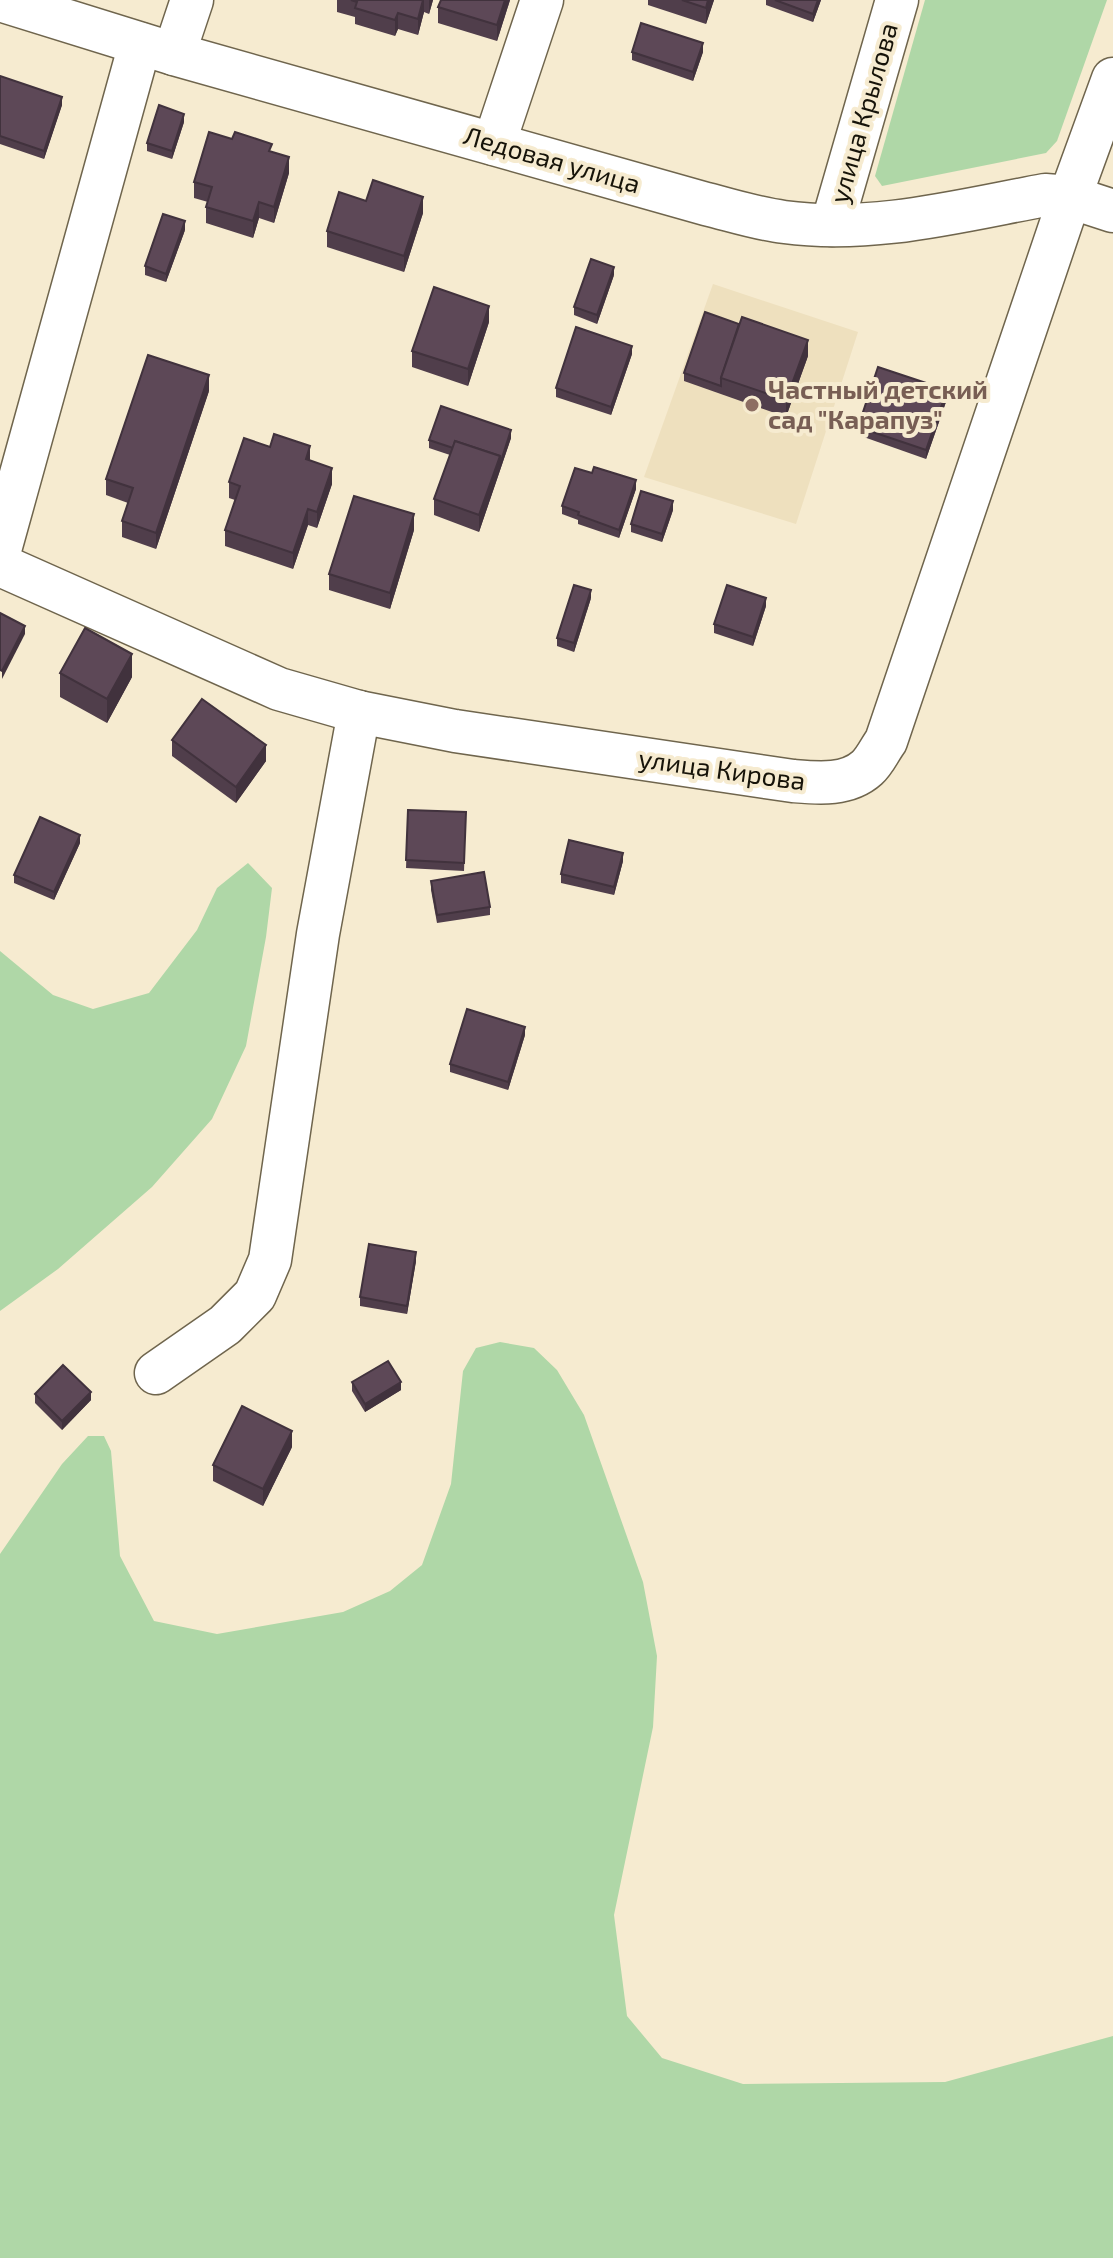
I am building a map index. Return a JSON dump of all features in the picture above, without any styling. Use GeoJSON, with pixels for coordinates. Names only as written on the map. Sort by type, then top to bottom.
{"type":"FeatureCollection","features":[{"type":"Feature","properties":{"kind":"street","name":"Ледовая улица"},"geometry":{"type":"LineString","coordinates":[[0,0],[157,49],[706,204],[783,222],[886,225],[1045,195],[1070,197],[1113,211]]}},
{"type":"Feature","properties":{"kind":"street"},"geometry":{"type":"LineString","coordinates":[[0,550],[157,49],[192,0]]}},
{"type":"Feature","properties":{"kind":"street"},"geometry":{"type":"LineString","coordinates":[[494,144],[542,0]]}},
{"type":"Feature","properties":{"kind":"street","name":"улица Крылова"},"geometry":{"type":"LineString","coordinates":[[832,225],[897,0]]}},
{"type":"Feature","properties":{"kind":"street","name":"улица Кирова"},"geometry":{"type":"LineString","coordinates":[[0,565],[279,689],[359,712],[455,731],[793,781],[845,781],[868,768],[886,741],[1070,197],[1113,79]]}},
{"type":"Feature","properties":{"kind":"street"},"geometry":{"type":"LineString","coordinates":[[156,1373],[225,1325],[255,1295],[270,1260],[318,934],[359,712]]}},
{"type":"Feature","properties":{"kind":"shaded area","name":"Частный детский сад \"Карапуз\""},"geometry":{"type":"Polygon","coordinates":[[[713,284],[858,332],[796,524],[644,477],[713,284]]]}},
{"type":"Feature","properties":{"kind":"green space"},"geometry":{"type":"Polygon","coordinates":[[[925,0],[1107,0],[1057,141],[1046,153],[882,186],[875,176],[925,0]]]}},
{"type":"Feature","properties":{"kind":"green space"},"geometry":{"type":"Polygon","coordinates":[[[248,863],[272,888],[266,937],[246,1046],[212,1119],[152,1187],[58,1269],[0,1311],[0,951],[53,995],[93,1009],[149,993],[197,930],[217,888],[248,863]]]}},
{"type":"Feature","properties":{"kind":"green space"},"geometry":{"type":"Polygon","coordinates":[[[500,1342],[534,1348],[557,1370],[584,1415],[643,1582],[657,1656],[653,1727],[614,1915],[627,2016],[662,2058],[743,2084],[945,2082],[1113,2036],[1113,2258],[0,2258],[0,1554],[62,1464],[88,1436],[104,1436],[111,1451],[120,1556],[154,1621],[217,1634],[343,1612],[390,1591],[422,1565],[451,1484],[463,1371],[476,1348],[500,1342]]]}},
{"type":"Feature","properties":{"kind":"building"},"geometry":{"type":"Polygon","coordinates":[[[351,0],[423,0],[418,19],[398,13],[395,20],[355,8],[357,2],[351,0]]]}},
{"type":"Feature","properties":{"kind":"building"},"geometry":{"type":"Polygon","coordinates":[[[441,0],[505,0],[497,25],[438,7],[441,0]]]}},
{"type":"Feature","properties":{"kind":"building"},"geometry":{"type":"Polygon","coordinates":[[[682,0],[708,0],[706,8],[682,0]]]}},
{"type":"Feature","properties":{"kind":"building"},"geometry":{"type":"Polygon","coordinates":[[[775,0],[818,0],[813,14],[775,0]]]}},
{"type":"Feature","properties":{"kind":"building"},"geometry":{"type":"Polygon","coordinates":[[[641,23],[703,43],[693,72],[632,52],[641,23]]]}},
{"type":"Feature","properties":{"kind":"building"},"geometry":{"type":"Polygon","coordinates":[[[0,76],[62,97],[44,151],[0,136],[0,76]]]}},
{"type":"Feature","properties":{"kind":"building"},"geometry":{"type":"Polygon","coordinates":[[[159,105],[184,114],[172,151],[147,143],[159,105]]]}},
{"type":"Feature","properties":{"kind":"building"},"geometry":{"type":"Polygon","coordinates":[[[209,132],[232,139],[235,132],[272,144],[269,151],[289,157],[274,207],[259,202],[253,221],[206,207],[212,187],[194,182],[209,132]]]}},
{"type":"Feature","properties":{"kind":"building"},"geometry":{"type":"Polygon","coordinates":[[[373,180],[423,197],[404,256],[327,231],[339,192],[366,201],[373,180]]]}},
{"type":"Feature","properties":{"kind":"building"},"geometry":{"type":"Polygon","coordinates":[[[163,214],[185,221],[166,274],[145,266],[163,214]]]}},
{"type":"Feature","properties":{"kind":"building"},"geometry":{"type":"Polygon","coordinates":[[[591,259],[614,267],[597,315],[574,307],[591,259]]]}},
{"type":"Feature","properties":{"kind":"building"},"geometry":{"type":"Polygon","coordinates":[[[434,287],[489,306],[468,369],[412,351],[434,287]]]}},
{"type":"Feature","properties":{"kind":"building"},"geometry":{"type":"Polygon","coordinates":[[[705,312],[739,324],[721,386],[684,373],[705,312]]]}},
{"type":"Feature","properties":{"kind":"building"},"geometry":{"type":"Polygon","coordinates":[[[742,317],[808,340],[786,400],[721,378],[742,317]]]}},
{"type":"Feature","properties":{"kind":"building"},"geometry":{"type":"Polygon","coordinates":[[[576,327],[632,346],[611,407],[556,388],[576,327]]]}},
{"type":"Feature","properties":{"kind":"building"},"geometry":{"type":"Polygon","coordinates":[[[148,355],[209,375],[156,533],[122,521],[133,488],[106,479],[148,355]]]}},
{"type":"Feature","properties":{"kind":"building"},"geometry":{"type":"Polygon","coordinates":[[[878,367],[947,390],[926,450],[858,427],[878,367]]]}},
{"type":"Feature","properties":{"kind":"building"},"geometry":{"type":"Polygon","coordinates":[[[441,406],[511,430],[500,464],[500,456],[455,441],[453,448],[429,440],[441,406]]]}},
{"type":"Feature","properties":{"kind":"building"},"geometry":{"type":"Polygon","coordinates":[[[274,434],[310,446],[306,459],[332,468],[317,512],[308,509],[293,553],[225,530],[240,486],[229,482],[244,438],[270,447],[274,434]]]}},
{"type":"Feature","properties":{"kind":"building"},"geometry":{"type":"Polygon","coordinates":[[[455,441],[500,456],[479,515],[434,499],[455,441]]]}},
{"type":"Feature","properties":{"kind":"building"},"geometry":{"type":"Polygon","coordinates":[[[594,467],[636,480],[619,530],[562,506],[575,468],[592,473],[594,467]]]}},
{"type":"Feature","properties":{"kind":"building"},"geometry":{"type":"Polygon","coordinates":[[[641,491],[673,501],[662,534],[631,524],[641,491]]]}},
{"type":"Feature","properties":{"kind":"building"},"geometry":{"type":"Polygon","coordinates":[[[354,496],[414,514],[390,593],[329,574],[354,496]]]}},
{"type":"Feature","properties":{"kind":"building"},"geometry":{"type":"Polygon","coordinates":[[[574,585],[591,590],[574,643],[557,638],[574,585]]]}},
{"type":"Feature","properties":{"kind":"building"},"geometry":{"type":"Polygon","coordinates":[[[727,585],[766,598],[753,637],[714,624],[727,585]]]}},
{"type":"Feature","properties":{"kind":"building"},"geometry":{"type":"Polygon","coordinates":[[[0,613],[25,626],[2,671],[0,670],[0,613]]]}},
{"type":"Feature","properties":{"kind":"building"},"geometry":{"type":"Polygon","coordinates":[[[85,628],[132,654],[107,699],[60,673],[85,628]]]}},
{"type":"Feature","properties":{"kind":"building"},"geometry":{"type":"Polygon","coordinates":[[[202,699],[266,745],[236,787],[172,740],[202,699]]]}},
{"type":"Feature","properties":{"kind":"building"},"geometry":{"type":"Polygon","coordinates":[[[408,810],[466,812],[464,863],[406,860],[408,810]]]}},
{"type":"Feature","properties":{"kind":"building"},"geometry":{"type":"Polygon","coordinates":[[[40,817],[80,835],[54,892],[14,875],[40,817]]]}},
{"type":"Feature","properties":{"kind":"building"},"geometry":{"type":"Polygon","coordinates":[[[569,840],[623,853],[614,887],[561,874],[569,840]]]}},
{"type":"Feature","properties":{"kind":"building"},"geometry":{"type":"Polygon","coordinates":[[[484,872],[490,907],[437,915],[431,881],[484,872]]]}},
{"type":"Feature","properties":{"kind":"building"},"geometry":{"type":"Polygon","coordinates":[[[467,1009],[525,1027],[508,1082],[450,1064],[467,1009]]]}},
{"type":"Feature","properties":{"kind":"building"},"geometry":{"type":"Polygon","coordinates":[[[369,1244],[416,1252],[407,1306],[360,1297],[369,1244]]]}},
{"type":"Feature","properties":{"kind":"building"},"geometry":{"type":"Polygon","coordinates":[[[388,1361],[401,1382],[365,1404],[352,1382],[388,1361]]]}},
{"type":"Feature","properties":{"kind":"building"},"geometry":{"type":"Polygon","coordinates":[[[63,1365],[91,1392],[62,1421],[35,1394],[63,1365]]]}},
{"type":"Feature","properties":{"kind":"building"},"geometry":{"type":"Polygon","coordinates":[[[242,1406],[292,1431],[263,1489],[213,1465],[242,1406]]]}},
{"type":"Feature","properties":{"kind":"place","name":"Частный детский сад \"Карапуз\""},"geometry":{"type":"Point","coordinates":[752,405]}}]}
